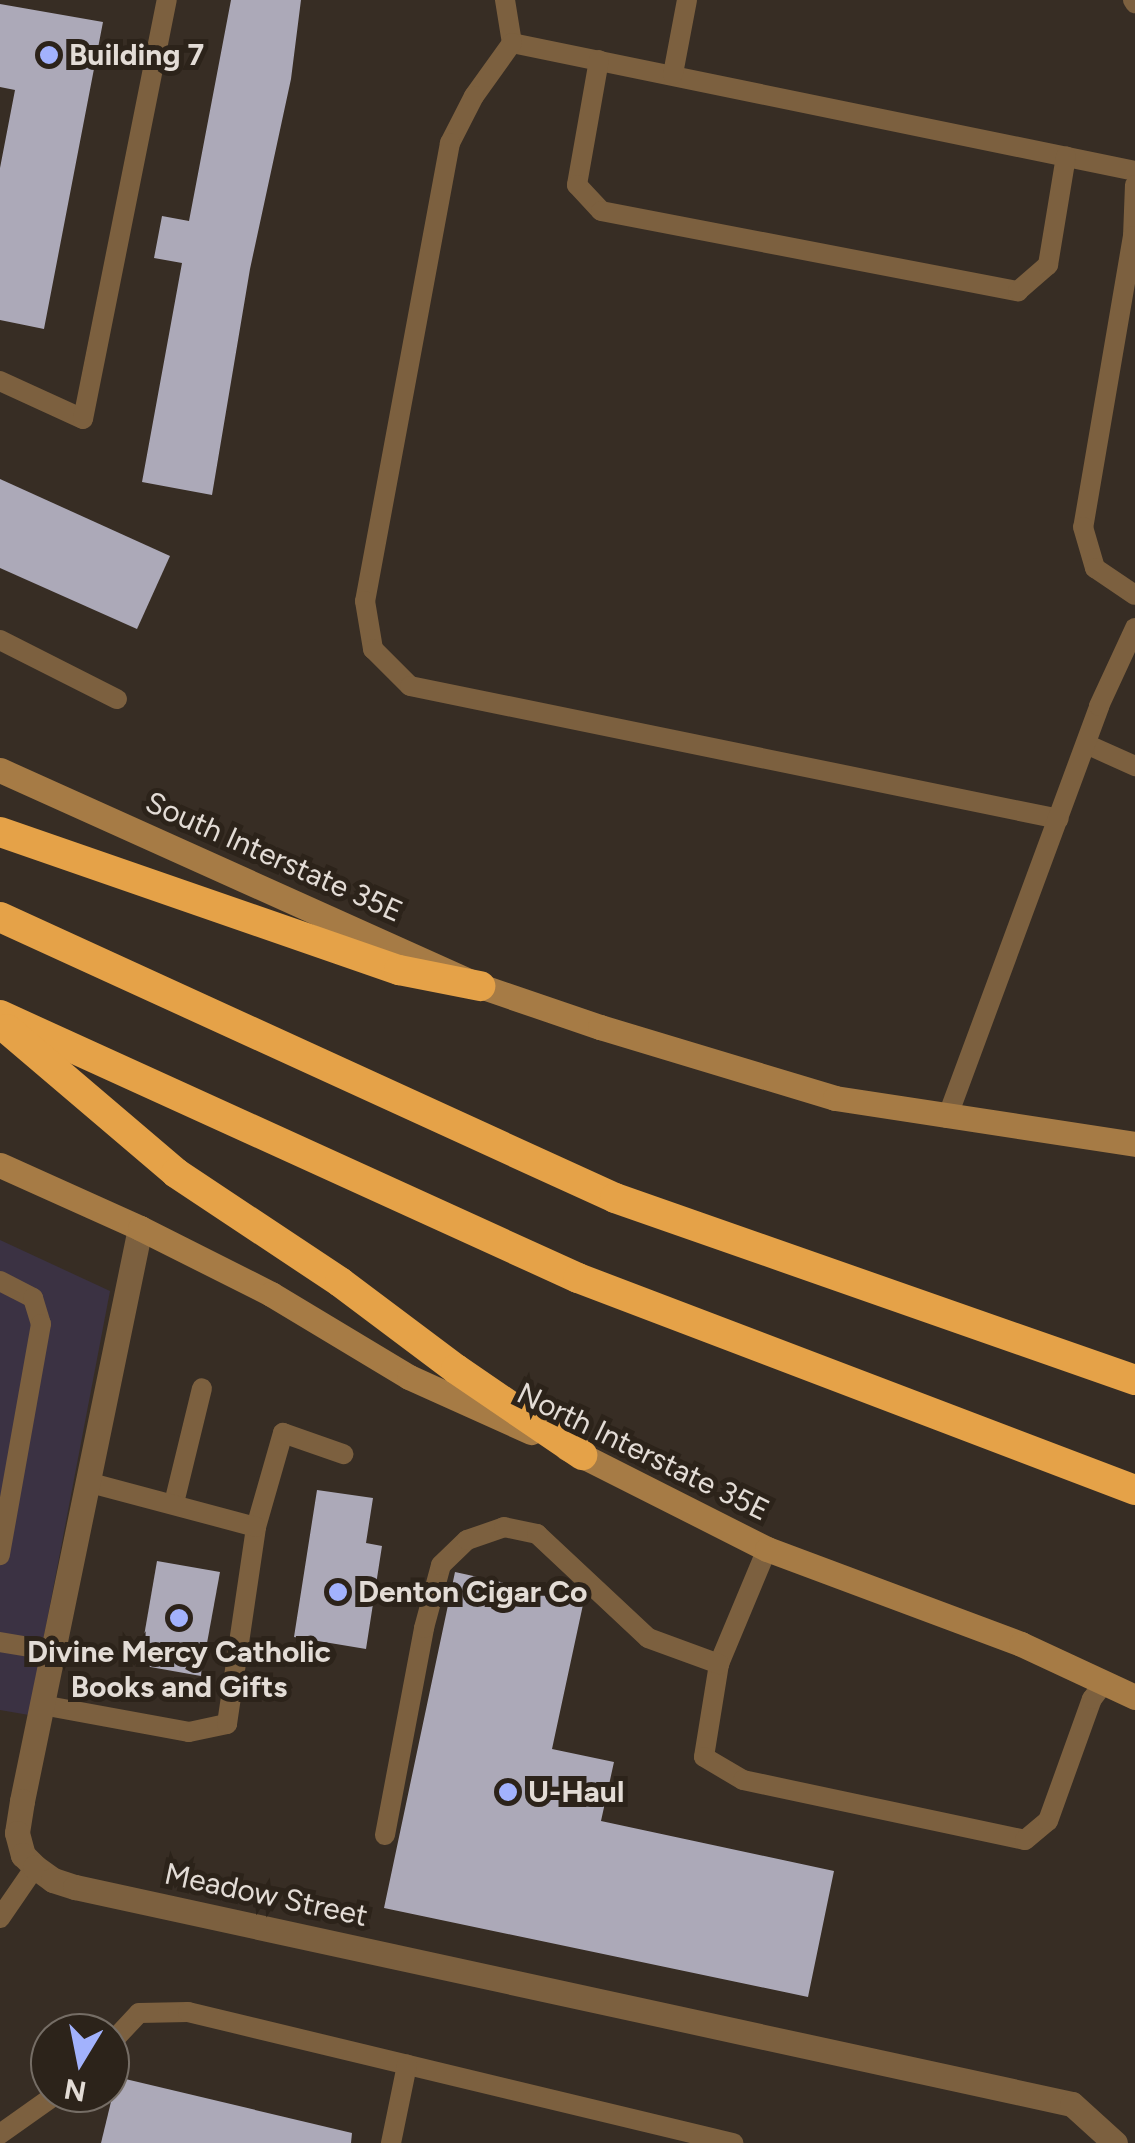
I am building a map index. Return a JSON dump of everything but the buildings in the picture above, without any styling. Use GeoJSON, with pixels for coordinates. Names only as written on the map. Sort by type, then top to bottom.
{"type":"FeatureCollection","features":[{"type":"Feature","properties":{"kind":"highway"},"geometry":{"type":"LineString","coordinates":[[0,832],[399,970],[480,986]]}},
{"type":"Feature","properties":{"kind":"highway"},"geometry":{"type":"LineString","coordinates":[[0,918],[616,1198],[1135,1380]]}},
{"type":"Feature","properties":{"kind":"highway"},"geometry":{"type":"LineString","coordinates":[[0,1014],[578,1278],[1135,1490]]}},
{"type":"Feature","properties":{"kind":"highway"},"geometry":{"type":"LineString","coordinates":[[0,1023],[176,1173],[340,1282],[456,1369],[582,1455]]}},
{"type":"Feature","properties":{"kind":"main road","name":"South Interstate 35E"},"geometry":{"type":"LineString","coordinates":[[0,770],[480,986],[835,1098],[947,1118]]}},
{"type":"Feature","properties":{"kind":"main road"},"geometry":{"type":"LineString","coordinates":[[947,1118],[1135,1144]]}},
{"type":"Feature","properties":{"kind":"main road"},"geometry":{"type":"LineString","coordinates":[[0,1165],[140,1228]]}},
{"type":"Feature","properties":{"kind":"main road","name":"North Interstate 35E"},"geometry":{"type":"LineString","coordinates":[[140,1228],[271,1294],[409,1377],[582,1455],[767,1549],[1020,1644],[1135,1697]]}},
{"type":"Feature","properties":{"kind":"street"},"geometry":{"type":"LineString","coordinates":[[35,1866],[24,1855],[17,1833],[140,1228]]}},
{"type":"Feature","properties":{"kind":"street","name":"Meadow Street"},"geometry":{"type":"LineString","coordinates":[[35,1866],[54,1880],[75,1887],[1072,2104],[1115,2143]]}},
{"type":"Feature","properties":{"kind":"lane"},"geometry":{"type":"LineString","coordinates":[[0,381],[83,419],[167,0]]}},
{"type":"Feature","properties":{"kind":"lane"},"geometry":{"type":"LineString","coordinates":[[506,0],[512,43],[474,96],[450,143],[366,601],[373,649],[410,686],[1058,819]]}},
{"type":"Feature","properties":{"kind":"lane"},"geometry":{"type":"LineString","coordinates":[[672,74],[688,0]]}},
{"type":"Feature","properties":{"kind":"lane"},"geometry":{"type":"LineString","coordinates":[[512,43],[1135,171]]}},
{"type":"Feature","properties":{"kind":"lane"},"geometry":{"type":"LineString","coordinates":[[600,60],[578,184],[601,211],[1018,291],[1048,265],[1066,156]]}},
{"type":"Feature","properties":{"kind":"lane"},"geometry":{"type":"LineString","coordinates":[[1135,186],[1133,236],[1083,527],[1095,568],[1135,595]]}},
{"type":"Feature","properties":{"kind":"lane"},"geometry":{"type":"LineString","coordinates":[[947,1118],[1086,744],[1133,636]]}},
{"type":"Feature","properties":{"kind":"lane"},"geometry":{"type":"LineString","coordinates":[[0,640],[117,699]]}},
{"type":"Feature","properties":{"kind":"lane"},"geometry":{"type":"LineString","coordinates":[[1086,744],[1135,766]]}},
{"type":"Feature","properties":{"kind":"lane"},"geometry":{"type":"LineString","coordinates":[[0,1281],[33,1298],[42,1324],[0,1555]]}},
{"type":"Feature","properties":{"kind":"lane"},"geometry":{"type":"LineString","coordinates":[[174,1503],[202,1388]]}},
{"type":"Feature","properties":{"kind":"lane"},"geometry":{"type":"LineString","coordinates":[[42,1705],[189,1732],[227,1724],[256,1527],[283,1433],[343,1454]]}},
{"type":"Feature","properties":{"kind":"lane"},"geometry":{"type":"LineString","coordinates":[[87,1482],[256,1527]]}},
{"type":"Feature","properties":{"kind":"lane"},"geometry":{"type":"LineString","coordinates":[[385,1835],[424,1628],[441,1565],[467,1540],[504,1527],[538,1534],[648,1638],[719,1664]]}},
{"type":"Feature","properties":{"kind":"lane"},"geometry":{"type":"LineString","coordinates":[[767,1549],[719,1664],[704,1757],[743,1780],[1025,1840],[1048,1821],[1092,1699],[1105,1682]]}},
{"type":"Feature","properties":{"kind":"lane"},"geometry":{"type":"LineString","coordinates":[[0,1642],[53,1650]]}},
{"type":"Feature","properties":{"kind":"lane"},"geometry":{"type":"LineString","coordinates":[[0,1918],[35,1866]]}},
{"type":"Feature","properties":{"kind":"lane"},"geometry":{"type":"LineString","coordinates":[[130,2022],[138,2013],[188,2012],[733,2143]]}},
{"type":"Feature","properties":{"kind":"lane"},"geometry":{"type":"LineString","coordinates":[[390,2143],[406,2065]]}},
{"type":"Feature","properties":{"kind":"lane"},"geometry":{"type":"LineString","coordinates":[[0,2134],[30,2113]]}},
{"type":"Feature","properties":{"kind":"shaded area"},"geometry":{"type":"Polygon","coordinates":[[[0,1240],[110,1291],[29,1715],[0,1710],[0,1240]]]}},
{"type":"Feature","properties":{"kind":"place","name":"Building 7"},"geometry":{"type":"Point","coordinates":[49,55]}},
{"type":"Feature","properties":{"kind":"place","name":"Denton Cigar Co"},"geometry":{"type":"Point","coordinates":[338,1592]}},
{"type":"Feature","properties":{"kind":"place","name":"Divine Mercy Catholic Books and Gifts"},"geometry":{"type":"Point","coordinates":[179,1618]}},
{"type":"Feature","properties":{"kind":"place","name":"U-Haul"},"geometry":{"type":"Point","coordinates":[508,1792]}}]}
